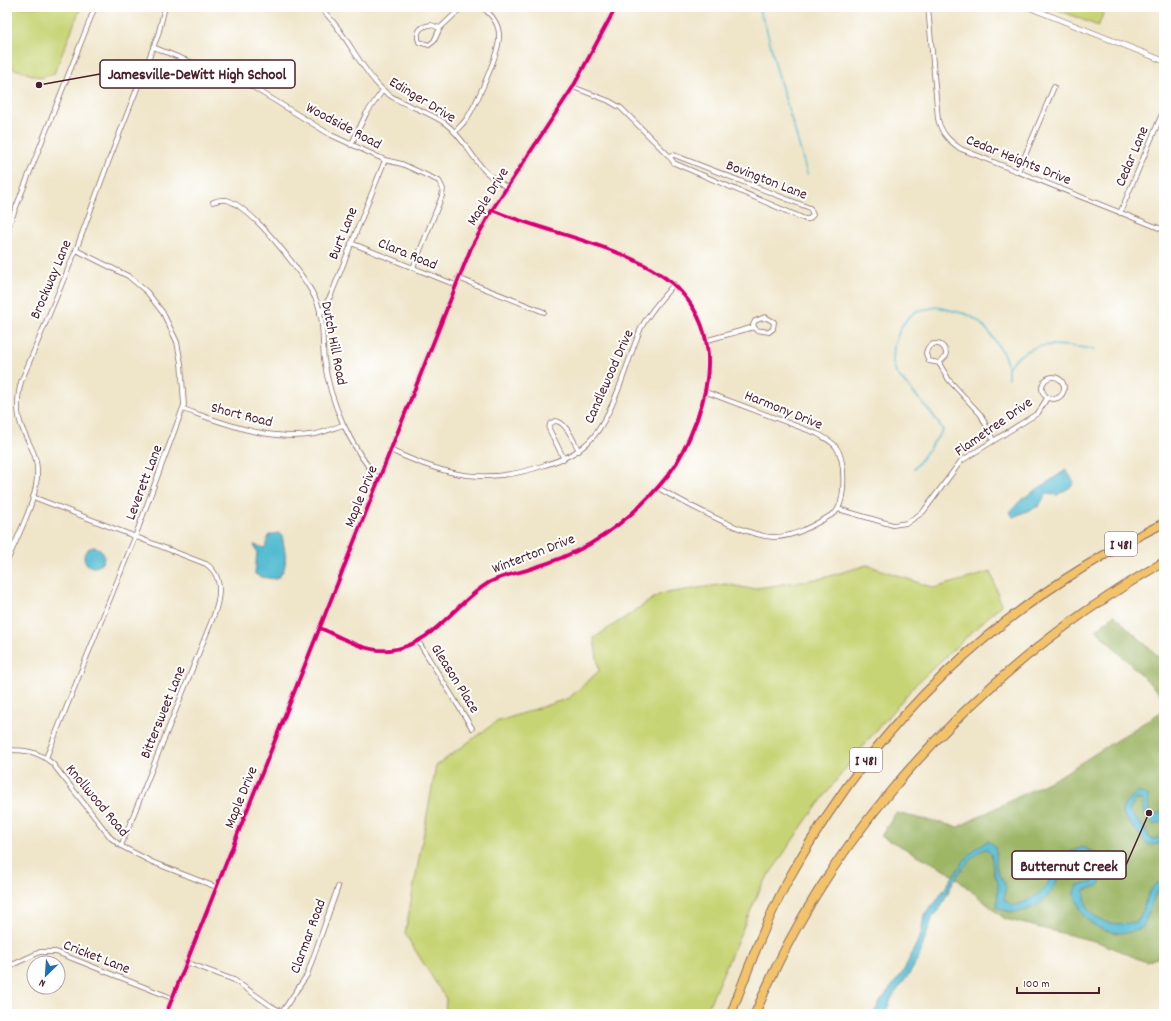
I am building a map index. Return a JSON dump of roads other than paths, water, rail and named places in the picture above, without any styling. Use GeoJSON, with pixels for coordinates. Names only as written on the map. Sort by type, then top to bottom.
{"type":"FeatureCollection","features":[{"type":"Feature","properties":{"kind":"highway","name":"I 481"},"geometry":{"type":"LineString","coordinates":[[731,1014],[769,918],[787,882],[834,805],[861,767],[892,728],[947,670],[978,642],[1032,600],[1124,542],[1164,523]]}},
{"type":"Feature","properties":{"kind":"highway","name":"I 481"},"geometry":{"type":"LineString","coordinates":[[754,1014],[767,985],[799,925],[830,873],[890,792],[925,752],[967,710],[1035,650],[1100,602],[1164,562]]}},
{"type":"Feature","properties":{"kind":"street"},"geometry":{"type":"LineString","coordinates":[[9,225],[95,7]]}},
{"type":"Feature","properties":{"kind":"street","name":"Brockway Lane"},"geometry":{"type":"LineString","coordinates":[[7,562],[33,497],[38,476],[36,461],[21,425],[18,410],[20,382],[76,250],[153,47],[165,7]]}},
{"type":"Feature","properties":{"kind":"street","name":"Edinger Drive"},"geometry":{"type":"LineString","coordinates":[[319,7],[337,27],[374,80],[383,90],[397,99],[436,118],[455,132],[484,170],[506,187]]}},
{"type":"Feature","properties":{"kind":"street"},"geometry":{"type":"LineString","coordinates":[[440,28],[431,25],[423,27],[417,34],[419,42],[429,45],[434,41],[440,28],[462,7]]}},
{"type":"Feature","properties":{"kind":"street"},"geometry":{"type":"LineString","coordinates":[[455,132],[467,118],[474,106],[497,50],[499,38],[498,29],[491,16],[482,7]]}},
{"type":"Feature","properties":{"kind":"street","name":"Maple Drive"},"geometry":{"type":"LineString","coordinates":[[166,1014],[471,248],[506,187],[573,87],[616,7]]}},
{"type":"Feature","properties":{"kind":"street","name":"Cedar Heights Drive"},"geometry":{"type":"LineString","coordinates":[[928,7],[938,119],[945,135],[951,143],[961,149],[1164,230]]}},
{"type":"Feature","properties":{"kind":"street"},"geometry":{"type":"LineString","coordinates":[[1028,7],[1164,61]]}},
{"type":"Feature","properties":{"kind":"street","name":"Woodside Road"},"geometry":{"type":"LineString","coordinates":[[153,47],[250,86],[331,135],[351,145],[385,160],[402,164],[439,180],[443,189],[442,196],[413,268]]}},
{"type":"Feature","properties":{"kind":"street","name":"Bovington Lane"},"geometry":{"type":"LineString","coordinates":[[573,87],[609,101],[621,108],[669,156],[674,163],[804,219],[809,219],[813,215],[810,208],[674,155],[669,156]]}},
{"type":"Feature","properties":{"kind":"street"},"geometry":{"type":"LineString","coordinates":[[1018,172],[1054,88]]}},
{"type":"Feature","properties":{"kind":"street"},"geometry":{"type":"LineString","coordinates":[[351,145],[366,114],[383,90]]}},
{"type":"Feature","properties":{"kind":"street","name":"Cedar Lane"},"geometry":{"type":"LineString","coordinates":[[1120,213],[1164,109]]}},
{"type":"Feature","properties":{"kind":"street","name":"Burt Lane"},"geometry":{"type":"LineString","coordinates":[[320,314],[331,294],[385,160]]}},
{"type":"Feature","properties":{"kind":"street"},"geometry":{"type":"LineString","coordinates":[[713,179],[716,172]]}},
{"type":"Feature","properties":{"kind":"street","name":"Dutch Hill Road"},"geometry":{"type":"LineString","coordinates":[[213,202],[227,200],[238,205],[258,224],[300,272],[312,291],[320,314],[325,362],[343,425],[353,444],[379,480]]}},
{"type":"Feature","properties":{"kind":"street","name":"Winterton Drive"},"geometry":{"type":"LineString","coordinates":[[320,628],[369,648],[384,650],[408,646],[418,641],[431,633],[466,601],[491,582],[564,557],[612,530],[632,514],[658,488],[681,456],[692,432],[706,392],[709,366],[708,340],[695,311],[683,293],[659,273],[614,252],[513,219],[492,210]]}},
{"type":"Feature","properties":{"kind":"street","name":"Clara Road"},"geometry":{"type":"LineString","coordinates":[[351,243],[456,285]]}},
{"type":"Feature","properties":{"kind":"street","name":"Leverett Lane"},"geometry":{"type":"LineString","coordinates":[[46,758],[135,537],[183,409],[184,388],[182,363],[171,328],[164,313],[147,292],[128,276],[76,250]]}},
{"type":"Feature","properties":{"kind":"street"},"geometry":{"type":"LineString","coordinates":[[458,278],[544,312]]}},
{"type":"Feature","properties":{"kind":"street","name":"Candlewood Drive"},"geometry":{"type":"LineString","coordinates":[[390,450],[441,471],[482,477],[521,472],[564,459],[590,441],[600,428],[641,328],[648,315],[674,284]]}},
{"type":"Feature","properties":{"kind":"street"},"geometry":{"type":"LineString","coordinates":[[708,340],[754,328],[758,331],[769,332],[773,329],[774,322],[765,317],[758,318],[755,321],[754,328]]}},
{"type":"Feature","properties":{"kind":"street"},"geometry":{"type":"LineString","coordinates":[[933,343],[940,344],[945,349],[946,356],[939,363],[932,363],[926,354],[927,347],[933,343]]}},
{"type":"Feature","properties":{"kind":"street"},"geometry":{"type":"LineString","coordinates":[[939,363],[949,380],[981,415],[993,440]]}},
{"type":"Feature","properties":{"kind":"street","name":"Flametree Drive"},"geometry":{"type":"LineString","coordinates":[[1052,377],[1059,379],[1064,386],[1063,394],[1057,399],[1047,398],[1042,390],[1044,382],[1052,377]]}},
{"type":"Feature","properties":{"kind":"street","name":"Harmony Drive"},"geometry":{"type":"LineString","coordinates":[[706,392],[818,434],[836,446],[840,454],[842,465],[842,500],[838,509]]}},
{"type":"Feature","properties":{"kind":"street","name":"Flametree Drive"},"geometry":{"type":"LineString","coordinates":[[838,509],[893,525],[907,523],[923,512],[961,461],[993,440],[1010,432],[1038,413],[1047,398]]}},
{"type":"Feature","properties":{"kind":"street","name":"Short Road"},"geometry":{"type":"LineString","coordinates":[[183,409],[230,426],[280,435],[316,434],[343,425]]}},
{"type":"Feature","properties":{"kind":"street"},"geometry":{"type":"LineString","coordinates":[[564,459],[549,429],[550,424],[555,421],[559,421],[564,426],[579,450]]}},
{"type":"Feature","properties":{"kind":"street"},"geometry":{"type":"LineString","coordinates":[[658,488],[706,514],[764,536],[776,537],[790,535],[818,522],[838,509]]}},
{"type":"Feature","properties":{"kind":"street"},"geometry":{"type":"LineString","coordinates":[[33,497],[135,537]]}},
{"type":"Feature","properties":{"kind":"street","name":"Bittersweet Lane"},"geometry":{"type":"LineString","coordinates":[[121,846],[214,615],[219,599],[219,586],[213,570],[206,564],[135,537]]}},
{"type":"Feature","properties":{"kind":"street","name":"Gleason Place"},"geometry":{"type":"LineString","coordinates":[[418,641],[472,728]]}},
{"type":"Feature","properties":{"kind":"street","name":"Knollwood Road"},"geometry":{"type":"LineString","coordinates":[[7,750],[29,750],[46,758],[111,838],[121,846],[152,862],[216,886]]}},
{"type":"Feature","properties":{"kind":"street","name":"Clarmar Road"},"geometry":{"type":"LineString","coordinates":[[284,1013],[307,975],[338,887]]}},
{"type":"Feature","properties":{"kind":"street","name":"Cricket Lane"},"geometry":{"type":"LineString","coordinates":[[12,965],[40,952],[56,952],[172,998]]}},
{"type":"Feature","properties":{"kind":"street"},"geometry":{"type":"LineString","coordinates":[[186,962],[234,980],[284,1013]]}},
{"type":"Feature","properties":{"kind":"water"},"geometry":{"type":"Polygon","coordinates":[[[1066,470],[1074,482],[1072,486],[1057,495],[1046,494],[1039,506],[1013,517],[1010,512],[1022,499],[1066,470]]]}},
{"type":"Feature","properties":{"kind":"water"},"geometry":{"type":"Polygon","coordinates":[[[278,533],[282,535],[285,553],[284,570],[276,579],[261,577],[255,574],[257,552],[254,545],[265,548],[269,535],[278,533]]]}},
{"type":"Feature","properties":{"kind":"water"},"geometry":{"type":"Polygon","coordinates":[[[94,547],[101,550],[104,557],[101,564],[94,567],[87,564],[84,557],[87,550],[94,547]]]}},
{"type":"Feature","properties":{"kind":"water"},"geometry":{"type":"Polygon","coordinates":[[[1138,792],[1148,795],[1149,812],[1158,814],[1164,809],[1164,821],[1154,825],[1144,815],[1142,800],[1135,800],[1129,811],[1145,828],[1149,837],[1152,839],[1164,837],[1164,841],[1151,845],[1147,844],[1122,814],[1125,804],[1138,792]]]}},
{"type":"Feature","properties":{"kind":"water"},"geometry":{"type":"Polygon","coordinates":[[[988,841],[996,850],[997,870],[1006,889],[1004,900],[1012,905],[1020,904],[1026,901],[1045,888],[1058,860],[1083,847],[1095,853],[1099,861],[1101,874],[1100,882],[1098,886],[1085,890],[1089,910],[1102,920],[1119,924],[1138,921],[1147,897],[1154,886],[1164,881],[1164,889],[1156,893],[1143,927],[1121,933],[1097,927],[1085,917],[1074,894],[1074,891],[1078,885],[1093,882],[1098,873],[1094,862],[1085,855],[1080,854],[1075,855],[1064,863],[1059,871],[1056,884],[1042,902],[1028,910],[1012,912],[997,907],[998,882],[994,874],[991,854],[986,849],[980,851],[962,869],[953,882],[941,907],[933,916],[918,959],[910,973],[892,997],[885,1014],[874,1014],[879,1003],[903,972],[921,934],[924,917],[929,908],[935,903],[962,863],[977,847],[988,841]]]}},
{"type":"Feature","properties":{"kind":"waterway"},"geometry":{"type":"LineString","coordinates":[[757,7],[767,30],[777,71],[807,174]]}},
{"type":"Feature","properties":{"kind":"waterway"},"geometry":{"type":"LineString","coordinates":[[914,469],[943,430],[933,415],[896,373],[893,362],[894,345],[901,327],[908,318],[916,311],[937,307],[966,314],[977,320],[990,333],[1004,355],[1008,367]]}},
{"type":"Feature","properties":{"kind":"waterway"},"geometry":{"type":"LineString","coordinates":[[1008,379],[1008,367],[1017,357],[1037,347],[1058,345],[1094,349]]}},
{"type":"Feature","properties":{"kind":"place","name":"Jamesville-DeWitt High School"},"geometry":{"type":"Point","coordinates":[39,85]}},
{"type":"Feature","properties":{"kind":"place","name":"Butternut Creek"},"geometry":{"type":"Point","coordinates":[1149,813]}}]}
